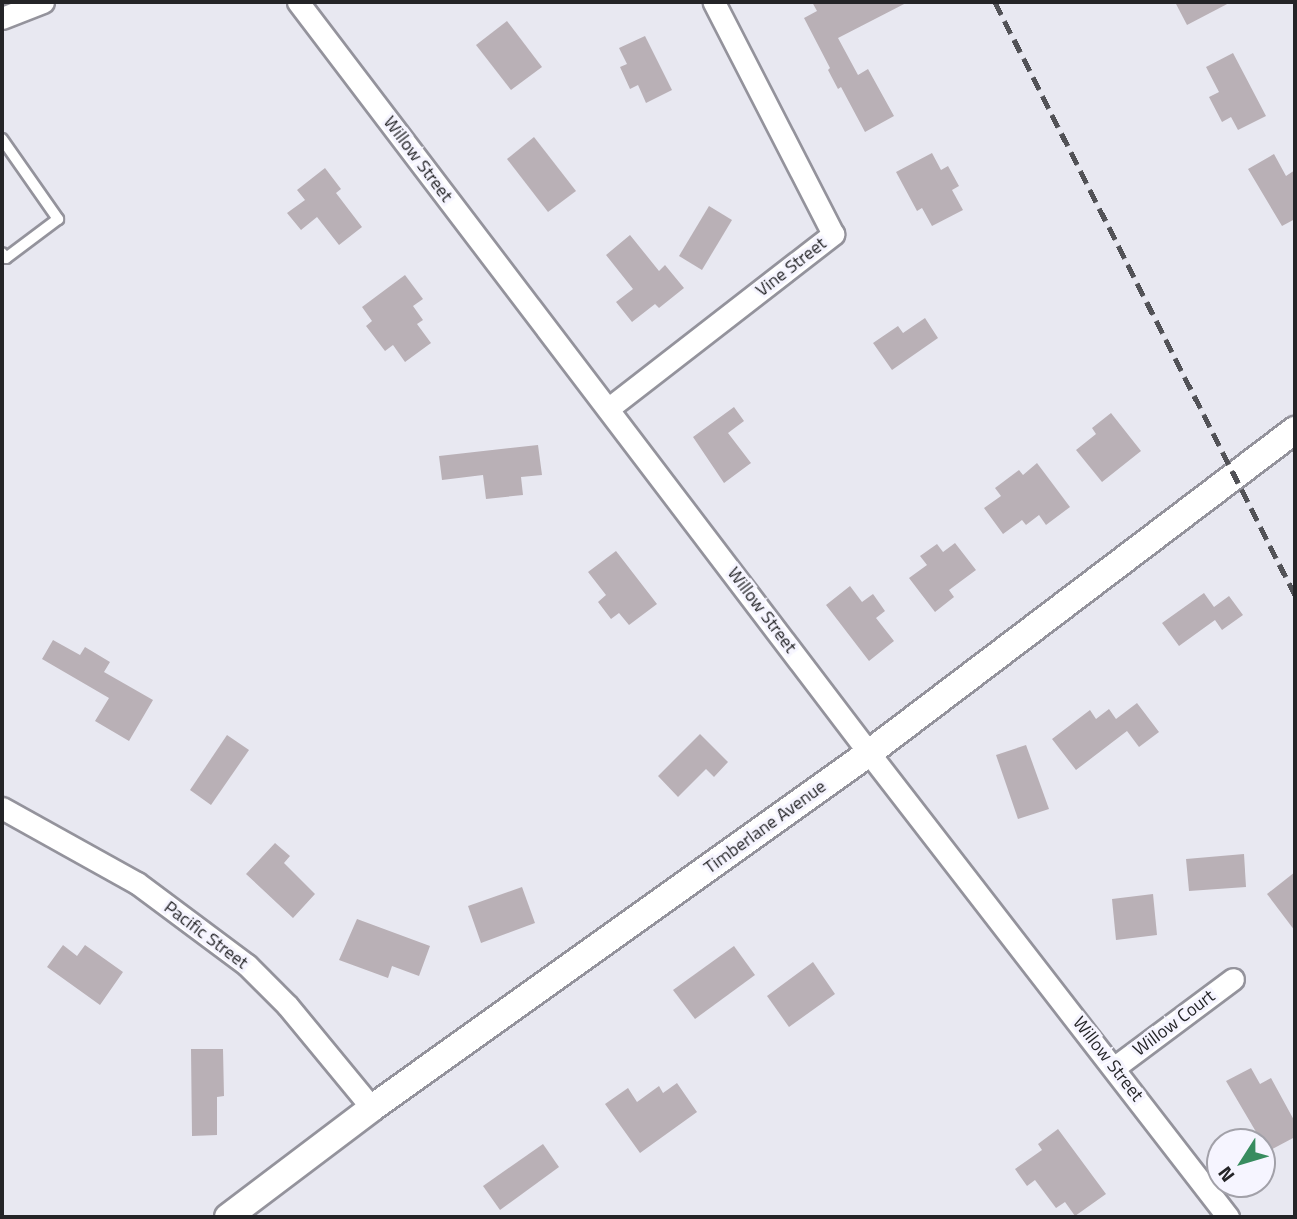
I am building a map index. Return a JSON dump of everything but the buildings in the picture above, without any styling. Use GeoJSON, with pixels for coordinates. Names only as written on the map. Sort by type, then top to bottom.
{"type":"FeatureCollection","features":[{"type":"Feature","properties":{"kind":"street"},"geometry":{"type":"LineString","coordinates":[[2,18],[44,2]]}},
{"type":"Feature","properties":{"kind":"street","name":"Willow Street"},"geometry":{"type":"LineString","coordinates":[[298,2],[869,752],[1115,1067],[1228,1217]]}},
{"type":"Feature","properties":{"kind":"street","name":"Vine Street"},"geometry":{"type":"LineString","coordinates":[[609,408],[833,234],[714,2]]}},
{"type":"Feature","properties":{"kind":"street","name":"Timberlane Avenue"},"geometry":{"type":"LineString","coordinates":[[228,1217],[372,1108],[869,752],[1295,430]]}},
{"type":"Feature","properties":{"kind":"street","name":"Pacific Street"},"geometry":{"type":"LineString","coordinates":[[2,808],[137,883],[247,965],[287,1005],[372,1108]]}},
{"type":"Feature","properties":{"kind":"street","name":"Willow Court"},"geometry":{"type":"LineString","coordinates":[[1115,1067],[1233,979]]}},
{"type":"Feature","properties":{"kind":"lane"},"geometry":{"type":"LineString","coordinates":[[2,139],[58,219],[6,258],[2,253]]}},
{"type":"Feature","properties":{"kind":"railway"},"geometry":{"type":"LineString","coordinates":[[995,2],[1295,595]]}}]}
